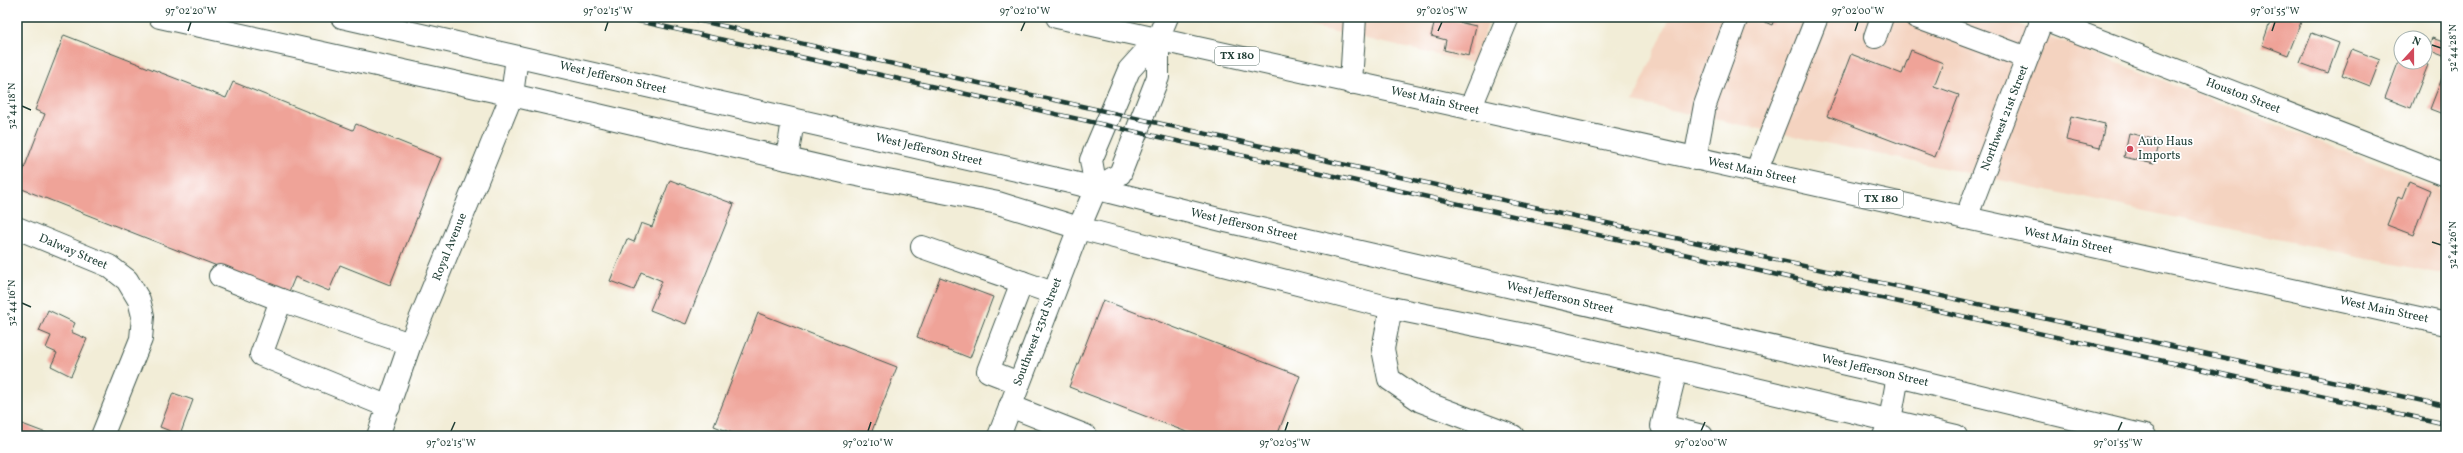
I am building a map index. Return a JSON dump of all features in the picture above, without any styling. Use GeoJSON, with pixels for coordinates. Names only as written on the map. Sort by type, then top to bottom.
{"type":"FeatureCollection","features":[{"type":"Feature","properties":{"kind":"main road"},"geometry":{"type":"LineString","coordinates":[[160,17],[512,95],[787,159],[998,203],[1079,228],[1390,308],[1530,336],[1676,370],[1887,428],[1956,436]]}},
{"type":"Feature","properties":{"kind":"main road","name":"West Jefferson Street"},"geometry":{"type":"LineString","coordinates":[[342,17],[1096,188],[1249,226],[1898,376],[2145,436]]}},
{"type":"Feature","properties":{"kind":"main road","name":"West Main Street"},"geometry":{"type":"LineString","coordinates":[[1058,17],[2446,324]]}},
{"type":"Feature","properties":{"kind":"main road"},"geometry":{"type":"LineString","coordinates":[[1158,38],[1158,77],[1125,163],[1120,174],[1096,188],[1092,160],[1129,70],[1158,38],[1167,17]]}},
{"type":"Feature","properties":{"kind":"main road"},"geometry":{"type":"LineString","coordinates":[[1351,83],[1355,17]]}},
{"type":"Feature","properties":{"kind":"main road"},"geometry":{"type":"LineString","coordinates":[[1470,109],[1508,17]]}},
{"type":"Feature","properties":{"kind":"main road"},"geometry":{"type":"LineString","coordinates":[[1695,159],[1705,105],[1737,17]]}},
{"type":"Feature","properties":{"kind":"main road"},"geometry":{"type":"LineString","coordinates":[[1756,172],[1817,17]]}},
{"type":"Feature","properties":{"kind":"main road"},"geometry":{"type":"LineString","coordinates":[[1875,37],[1882,17]]}},
{"type":"Feature","properties":{"kind":"main road"},"geometry":{"type":"LineString","coordinates":[[1916,17],[2027,58]]}},
{"type":"Feature","properties":{"kind":"main road","name":"Northwest 21st Street"},"geometry":{"type":"LineString","coordinates":[[1966,218],[2042,17]]}},
{"type":"Feature","properties":{"kind":"main road","name":"Houston Street"},"geometry":{"type":"LineString","coordinates":[[2042,17],[2446,175]]}},
{"type":"Feature","properties":{"kind":"main road","name":"Royal Avenue"},"geometry":{"type":"LineString","coordinates":[[378,436],[410,344],[512,95],[517,57]]}},
{"type":"Feature","properties":{"kind":"main road"},"geometry":{"type":"LineString","coordinates":[[787,159],[793,120]]}},
{"type":"Feature","properties":{"kind":"main road","name":"Southwest 23rd Street"},"geometry":{"type":"LineString","coordinates":[[999,436],[1053,293],[1096,188]]}},
{"type":"Feature","properties":{"kind":"main road","name":"Dalway Street"},"geometry":{"type":"LineString","coordinates":[[17,228],[109,266],[127,280],[139,300],[142,316],[141,339],[102,436]]}},
{"type":"Feature","properties":{"kind":"main road"},"geometry":{"type":"LineString","coordinates":[[922,247],[1053,293]]}},
{"type":"Feature","properties":{"kind":"main road"},"geometry":{"type":"LineString","coordinates":[[220,276],[281,300],[410,344]]}},
{"type":"Feature","properties":{"kind":"main road"},"geometry":{"type":"LineString","coordinates":[[1018,384],[988,371],[1022,282]]}},
{"type":"Feature","properties":{"kind":"main road"},"geometry":{"type":"LineString","coordinates":[[281,300],[261,355],[389,407]]}},
{"type":"Feature","properties":{"kind":"main road"},"geometry":{"type":"LineString","coordinates":[[1390,308],[1383,349],[1389,379],[1421,401],[1513,436]]}},
{"type":"Feature","properties":{"kind":"main road"},"geometry":{"type":"LineString","coordinates":[[1676,370],[1662,426],[1702,436]]}},
{"type":"Feature","properties":{"kind":"main road"},"geometry":{"type":"LineString","coordinates":[[1887,428],[1898,376]]}},
{"type":"Feature","properties":{"kind":"main road"},"geometry":{"type":"LineString","coordinates":[[1010,406],[1086,436]]}},
{"type":"Feature","properties":{"kind":"shaded area"},"geometry":{"type":"Polygon","coordinates":[[[1269,17],[1491,17],[1473,63],[1269,17]]]}},
{"type":"Feature","properties":{"kind":"shaded area"},"geometry":{"type":"Polygon","coordinates":[[[1670,17],[2000,17],[2446,191],[2446,275],[1633,102],[1670,17]]]}},
{"type":"Feature","properties":{"kind":"building"},"geometry":{"type":"Polygon","coordinates":[[[1436,17],[1476,26],[1469,56],[1444,50],[1446,40],[1431,36],[1436,17]]]}},
{"type":"Feature","properties":{"kind":"building"},"geometry":{"type":"Polygon","coordinates":[[[1753,17],[1775,17],[1772,25],[1753,17]]]}},
{"type":"Feature","properties":{"kind":"building"},"geometry":{"type":"Polygon","coordinates":[[[2272,17],[2303,17],[2288,55],[2262,45],[2272,17]]]}},
{"type":"Feature","properties":{"kind":"building"},"geometry":{"type":"Polygon","coordinates":[[[2312,33],[2339,43],[2328,73],[2300,63],[2312,33]]]}},
{"type":"Feature","properties":{"kind":"building"},"geometry":{"type":"Polygon","coordinates":[[[64,35],[226,98],[233,82],[353,130],[356,124],[441,158],[390,285],[340,265],[329,291],[295,277],[288,294],[17,187],[45,114],[35,110],[64,35]]]}},
{"type":"Feature","properties":{"kind":"building"},"geometry":{"type":"Polygon","coordinates":[[[2433,38],[2446,43],[2446,57],[2433,52],[2433,38]]]}},
{"type":"Feature","properties":{"kind":"building"},"geometry":{"type":"Polygon","coordinates":[[[2352,49],[2380,60],[2370,86],[2342,75],[2352,49]]]}},
{"type":"Feature","properties":{"kind":"building"},"geometry":{"type":"Polygon","coordinates":[[[1911,50],[1943,63],[1934,86],[1959,95],[1935,157],[1827,116],[1851,54],[1902,74],[1911,50]]]}},
{"type":"Feature","properties":{"kind":"building"},"geometry":{"type":"Polygon","coordinates":[[[2395,70],[2426,70],[2411,108],[2385,98],[2395,70]]]}},
{"type":"Feature","properties":{"kind":"building"},"geometry":{"type":"Polygon","coordinates":[[[2444,73],[2446,73],[2446,105],[2443,114],[2430,109],[2444,73]]]}},
{"type":"Feature","properties":{"kind":"building"},"geometry":{"type":"Polygon","coordinates":[[[2071,116],[2105,124],[2100,148],[2066,140],[2071,116]]]}},
{"type":"Feature","properties":{"kind":"building"},"geometry":{"type":"Polygon","coordinates":[[[2129,133],[2160,141],[2154,164],[2124,157],[2129,133]]]}},
{"type":"Feature","properties":{"kind":"building"},"geometry":{"type":"Polygon","coordinates":[[[670,180],[734,204],[686,324],[650,310],[662,281],[641,272],[634,290],[610,281],[627,239],[634,242],[641,223],[652,227],[670,180]]]}},
{"type":"Feature","properties":{"kind":"building"},"geometry":{"type":"Polygon","coordinates":[[[2409,181],[2430,190],[2413,235],[2387,225],[2398,197],[2402,199],[2409,181]]]}},
{"type":"Feature","properties":{"kind":"building"},"geometry":{"type":"Polygon","coordinates":[[[940,277],[993,297],[970,358],[917,337],[940,277]]]}},
{"type":"Feature","properties":{"kind":"building"},"geometry":{"type":"Polygon","coordinates":[[[1103,300],[1300,376],[1277,436],[1197,436],[1069,387],[1103,300]]]}},
{"type":"Feature","properties":{"kind":"building"},"geometry":{"type":"Polygon","coordinates":[[[48,310],[75,323],[71,332],[87,339],[71,376],[51,366],[57,353],[46,348],[51,336],[39,331],[48,310]]]}},
{"type":"Feature","properties":{"kind":"building"},"geometry":{"type":"Polygon","coordinates":[[[758,313],[897,367],[870,436],[740,436],[714,426],[758,313]]]}},
{"type":"Feature","properties":{"kind":"building"},"geometry":{"type":"Polygon","coordinates":[[[173,393],[193,400],[180,435],[160,427],[173,393]]]}},
{"type":"Feature","properties":{"kind":"building"},"geometry":{"type":"Polygon","coordinates":[[[17,422],[46,433],[45,436],[17,436],[17,422]]]}},
{"type":"Feature","properties":{"kind":"railway"},"geometry":{"type":"LineString","coordinates":[[621,17],[2446,424]]}},
{"type":"Feature","properties":{"kind":"railway"},"geometry":{"type":"LineString","coordinates":[[683,17],[1570,215],[2446,406]]}},
{"type":"Feature","properties":{"kind":"place","name":"Auto Haus Imports"},"geometry":{"type":"Point","coordinates":[2130,149]}}]}
